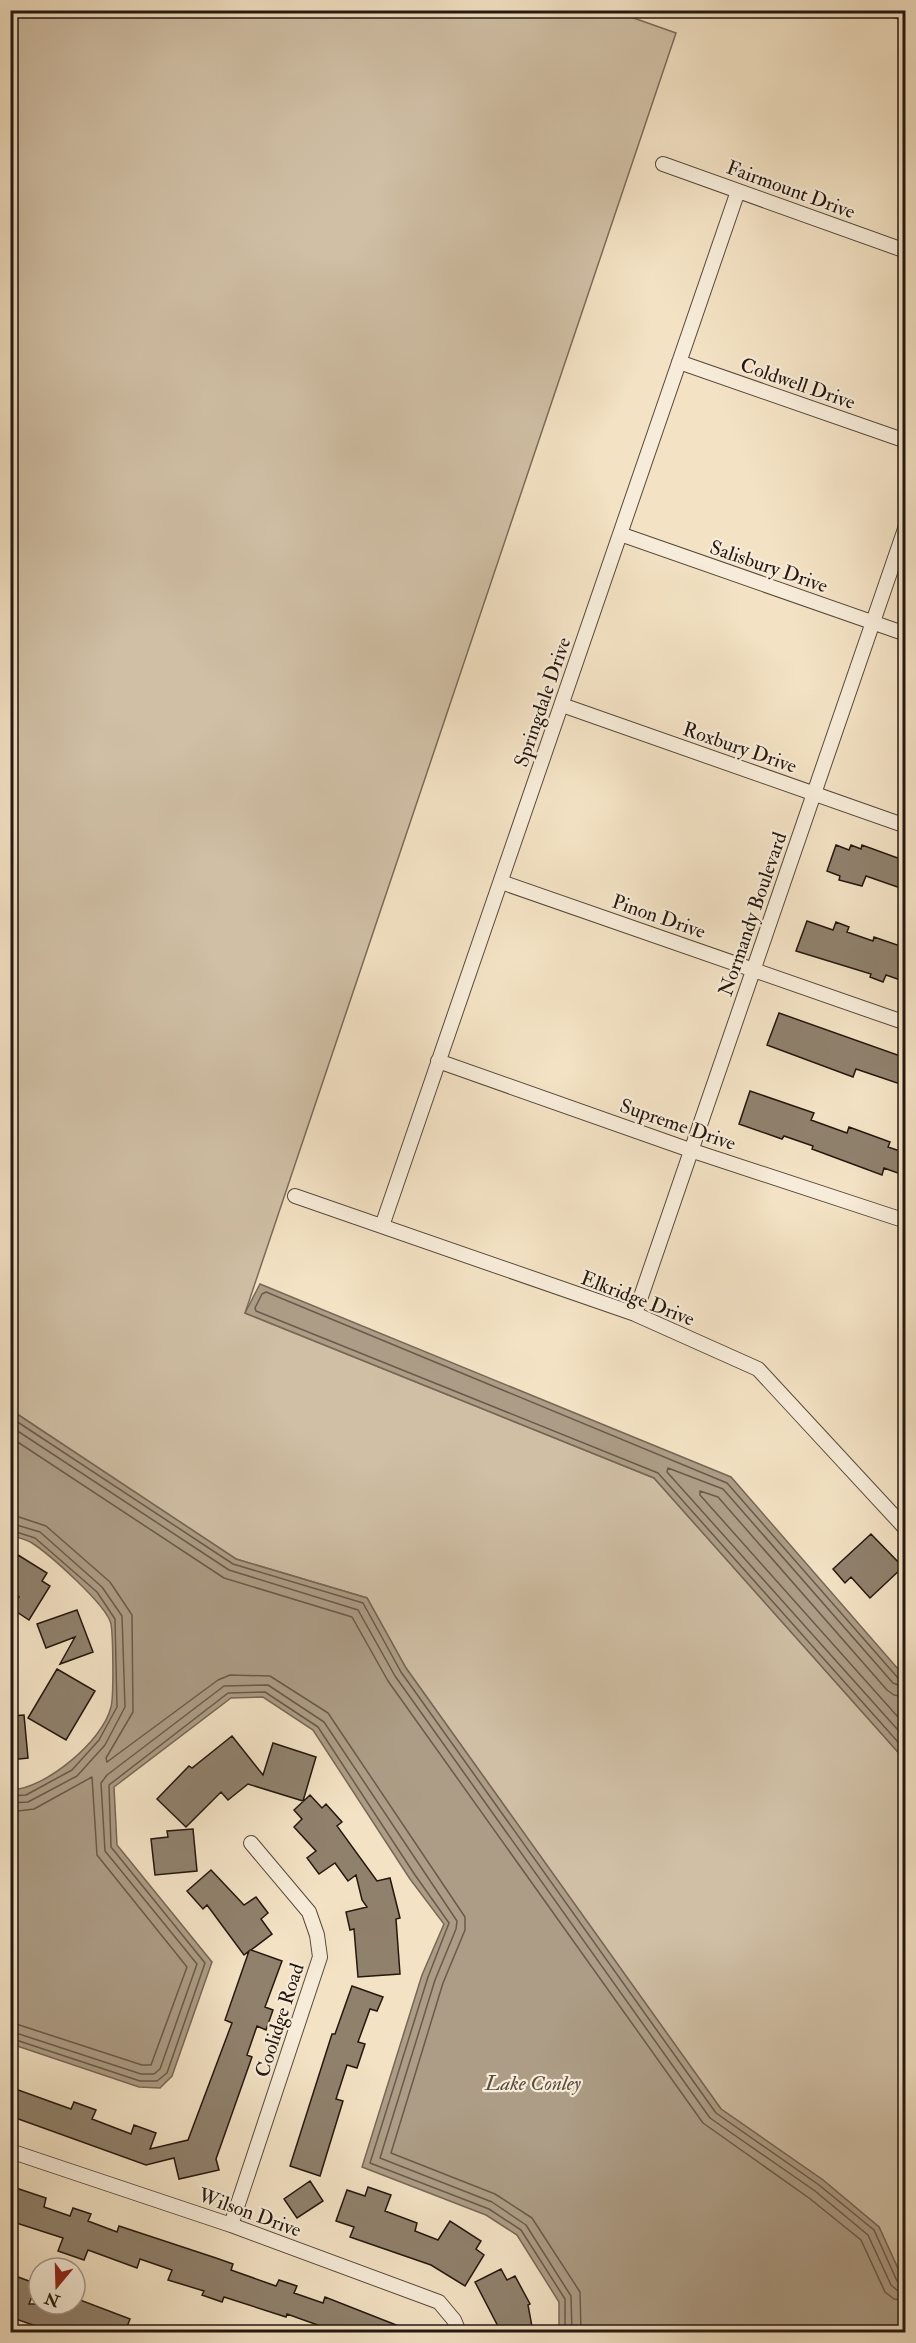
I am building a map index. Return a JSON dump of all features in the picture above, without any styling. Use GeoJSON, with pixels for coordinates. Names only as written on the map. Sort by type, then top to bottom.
{"type":"FeatureCollection","features":[{"type":"Feature","properties":{"kind":"street"},"geometry":{"type":"LineString","coordinates":[[895,10],[906,14]]}},
{"type":"Feature","properties":{"kind":"street","name":"Fairmount Drive"},"geometry":{"type":"LineString","coordinates":[[663,164],[906,251]]}},
{"type":"Feature","properties":{"kind":"street","name":"Springdale Drive"},"geometry":{"type":"LineString","coordinates":[[382,1226],[738,191]]}},
{"type":"Feature","properties":{"kind":"street","name":"Coldwell Drive"},"geometry":{"type":"LineString","coordinates":[[679,362],[906,441]]}},
{"type":"Feature","properties":{"kind":"street","name":"Normandy Boulevard"},"geometry":{"type":"LineString","coordinates":[[634,1314],[906,526]]}},
{"type":"Feature","properties":{"kind":"street","name":"Salisbury Drive"},"geometry":{"type":"LineString","coordinates":[[620,534],[906,634]]}},
{"type":"Feature","properties":{"kind":"street","name":"Roxbury Drive"},"geometry":{"type":"LineString","coordinates":[[562,705],[906,826]]}},
{"type":"Feature","properties":{"kind":"street","name":"Pinon Drive"},"geometry":{"type":"LineString","coordinates":[[501,882],[906,1023]]}},
{"type":"Feature","properties":{"kind":"street","name":"Supreme Drive"},"geometry":{"type":"LineString","coordinates":[[438,1062],[690,1150],[906,1221]]}},
{"type":"Feature","properties":{"kind":"street","name":"Elkridge Drive"},"geometry":{"type":"LineString","coordinates":[[295,1196],[634,1314],[758,1369],[905,1528]]}},
{"type":"Feature","properties":{"kind":"street","name":"Coolidge Road"},"geometry":{"type":"LineString","coordinates":[[231,2225],[320,1957],[317,1935],[309,1912],[251,1843]]}},
{"type":"Feature","properties":{"kind":"street","name":"Wilson Drive"},"geometry":{"type":"LineString","coordinates":[[10,2151],[231,2225],[439,2302],[454,2320],[459,2332]]}},
{"type":"Feature","properties":{"kind":"shaded area"},"geometry":{"type":"Polygon","coordinates":[[[611,10],[676,33],[245,1313],[654,1478],[905,1760],[905,2284],[879,2227],[823,2180],[721,2109],[406,1668],[367,1598],[236,1559],[11,1410],[10,11],[611,10]]]}},
{"type":"Feature","properties":{"kind":"water"},"geometry":{"type":"Polygon","coordinates":[[[260,1284],[731,1477],[905,1677],[905,1760],[654,1478],[245,1313],[260,1284]]]}},
{"type":"Feature","properties":{"kind":"water","name":"Lake Conley"},"geometry":{"type":"Polygon","coordinates":[[[11,1410],[236,1559],[367,1598],[406,1668],[721,2109],[823,2180],[879,2227],[905,2284],[905,2332],[559,2332],[559,2302],[517,2235],[486,2215],[362,2167],[422,1975],[444,1924],[410,1879],[313,1730],[263,1697],[231,1698],[114,1787],[117,1845],[212,1962],[172,2076],[160,2088],[139,2087],[11,2044],[11,1790],[25,1788],[55,1772],[71,1761],[97,1734],[111,1707],[113,1666],[111,1624],[99,1605],[76,1580],[40,1549],[30,1542],[11,1535],[11,1410]]]}},
{"type":"Feature","properties":{"kind":"building"},"geometry":{"type":"Polygon","coordinates":[[[836,845],[849,850],[851,845],[861,849],[862,845],[906,861],[906,890],[866,876],[862,886],[839,880],[840,876],[827,871],[836,845]]]}},
{"type":"Feature","properties":{"kind":"building"},"geometry":{"type":"Polygon","coordinates":[[[807,921],[833,930],[836,922],[849,927],[847,932],[873,941],[874,937],[906,948],[906,982],[886,975],[883,982],[870,977],[871,974],[796,951],[807,921]]]}},
{"type":"Feature","properties":{"kind":"building"},"geometry":{"type":"Polygon","coordinates":[[[779,1013],[906,1058],[906,1086],[856,1069],[853,1077],[767,1045],[779,1013]]]}},
{"type":"Feature","properties":{"kind":"building"},"geometry":{"type":"Polygon","coordinates":[[[750,1091],[814,1113],[811,1120],[847,1133],[849,1127],[890,1142],[888,1147],[906,1153],[906,1176],[884,1168],[882,1175],[812,1149],[813,1146],[784,1136],[782,1139],[739,1124],[750,1091]]]}},
{"type":"Feature","properties":{"kind":"building"},"geometry":{"type":"Polygon","coordinates":[[[871,1534],[903,1567],[870,1598],[851,1577],[845,1583],[833,1569],[871,1534]]]}},
{"type":"Feature","properties":{"kind":"building"},"geometry":{"type":"Polygon","coordinates":[[[18,1555],[47,1573],[42,1581],[50,1586],[29,1620],[11,1608],[19,1597],[10,1592],[10,1566],[18,1555]]]}},
{"type":"Feature","properties":{"kind":"building"},"geometry":{"type":"Polygon","coordinates":[[[77,1610],[93,1652],[60,1664],[75,1637],[46,1648],[37,1624],[77,1610]]]}},
{"type":"Feature","properties":{"kind":"building"},"geometry":{"type":"Polygon","coordinates":[[[57,1669],[95,1691],[66,1740],[28,1718],[57,1669]]]}},
{"type":"Feature","properties":{"kind":"building"},"geometry":{"type":"Polygon","coordinates":[[[24,1715],[28,1758],[10,1760],[10,1716],[24,1715]]]}},
{"type":"Feature","properties":{"kind":"building"},"geometry":{"type":"Polygon","coordinates":[[[232,1736],[263,1775],[273,1743],[316,1757],[303,1801],[248,1784],[228,1800],[221,1792],[186,1827],[157,1799],[189,1766],[192,1768],[232,1736]]]}},
{"type":"Feature","properties":{"kind":"building"},"geometry":{"type":"Polygon","coordinates":[[[310,1795],[322,1808],[326,1804],[342,1822],[337,1826],[377,1881],[390,1878],[400,1918],[396,1919],[400,1974],[358,1977],[354,1929],[350,1930],[346,1912],[367,1907],[362,1900],[356,1875],[348,1881],[335,1863],[319,1874],[307,1858],[316,1851],[294,1827],[302,1819],[294,1810],[310,1795]]]}},
{"type":"Feature","properties":{"kind":"building"},"geometry":{"type":"Polygon","coordinates":[[[193,1829],[197,1871],[155,1875],[151,1839],[168,1837],[167,1831],[193,1829]]]}},
{"type":"Feature","properties":{"kind":"building"},"geometry":{"type":"Polygon","coordinates":[[[211,1870],[244,1905],[256,1897],[268,1913],[261,1919],[272,1934],[251,1950],[282,1961],[265,2007],[273,2010],[266,2030],[257,2026],[247,2055],[252,2057],[216,2159],[219,2170],[179,2179],[174,2158],[146,2165],[10,2116],[10,2087],[71,2109],[74,2102],[96,2110],[92,2119],[131,2134],[134,2125],[156,2133],[150,2149],[188,2140],[232,2023],[225,2020],[249,1951],[244,1955],[207,1905],[203,1909],[187,1891],[211,1870]]]}},
{"type":"Feature","properties":{"kind":"building"},"geometry":{"type":"Polygon","coordinates":[[[352,1986],[383,1997],[377,2011],[370,2009],[358,2042],[365,2044],[357,2068],[347,2065],[336,2099],[343,2101],[320,2176],[290,2166],[332,2034],[335,2034],[352,1986]]]}},
{"type":"Feature","properties":{"kind":"building"},"geometry":{"type":"Polygon","coordinates":[[[310,2181],[323,2201],[297,2218],[284,2199],[310,2181]]]}},
{"type":"Feature","properties":{"kind":"building"},"geometry":{"type":"Polygon","coordinates":[[[10,2186],[46,2198],[44,2207],[70,2216],[73,2208],[91,2214],[88,2221],[117,2232],[119,2226],[216,2258],[233,2264],[231,2270],[276,2286],[279,2280],[297,2286],[294,2293],[323,2303],[325,2297],[414,2332],[337,2332],[287,2314],[286,2317],[224,2297],[222,2302],[202,2295],[204,2291],[168,2280],[172,2270],[140,2259],[137,2268],[88,2250],[86,2256],[72,2256],[58,2251],[63,2238],[10,2221],[10,2186]]]}},
{"type":"Feature","properties":{"kind":"building"},"geometry":{"type":"Polygon","coordinates":[[[368,2187],[391,2195],[385,2211],[417,2223],[415,2231],[438,2240],[450,2221],[481,2241],[476,2249],[484,2255],[465,2286],[431,2265],[350,2237],[354,2227],[336,2221],[347,2190],[365,2196],[368,2187]]]}},
{"type":"Feature","properties":{"kind":"building"},"geometry":{"type":"Polygon","coordinates":[[[501,2269],[507,2280],[515,2276],[530,2304],[528,2305],[533,2332],[501,2332],[475,2282],[501,2269]]]}},
{"type":"Feature","properties":{"kind":"building"},"geometry":{"type":"Polygon","coordinates":[[[10,2274],[27,2280],[27,2316],[87,2316],[87,2303],[130,2319],[125,2332],[53,2332],[10,2317],[10,2274]]]}}]}
